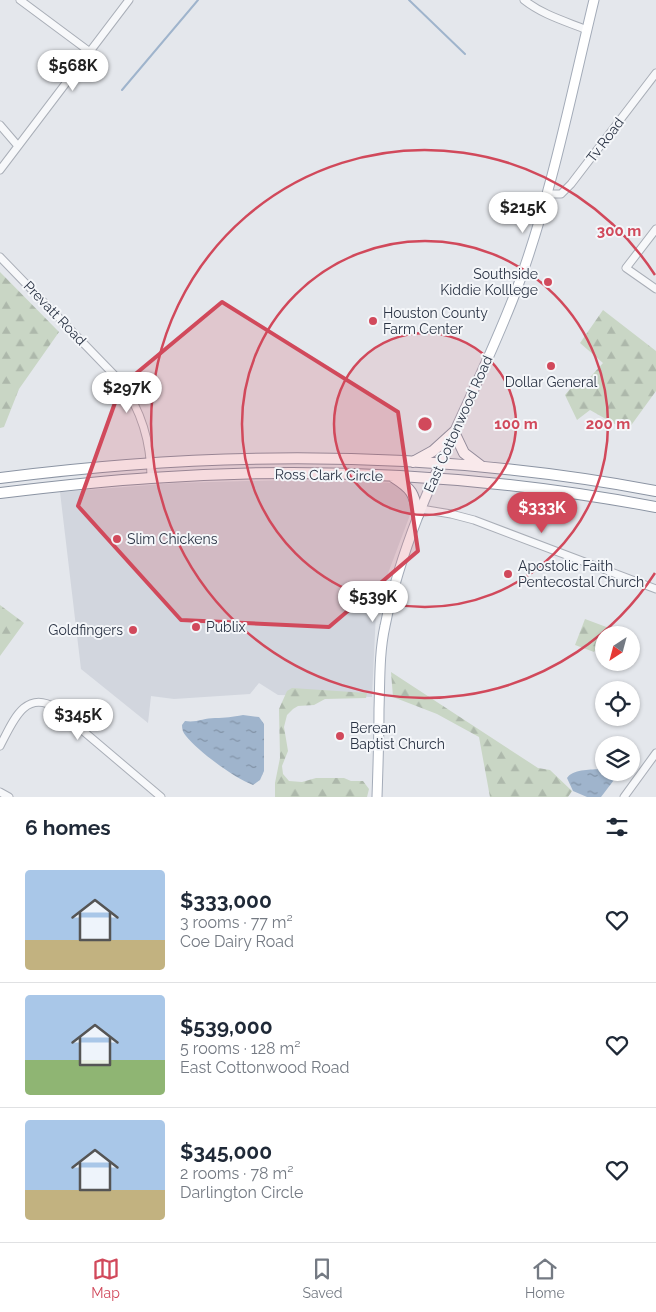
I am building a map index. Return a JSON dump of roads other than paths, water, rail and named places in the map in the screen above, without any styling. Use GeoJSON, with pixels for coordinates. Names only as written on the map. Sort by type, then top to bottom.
{"type":"FeatureCollection","features":[{"type":"Feature","properties":{"kind":"highway"},"geometry":{"type":"LineString","coordinates":[[412,463],[433,451],[454,432],[464,453],[484,468]]}},
{"type":"Feature","properties":{"kind":"highway"},"geometry":{"type":"LineString","coordinates":[[233,474],[241,468],[242,459]]}},
{"type":"Feature","properties":{"kind":"highway","name":"Ross Clark Circle"},"geometry":{"type":"LineString","coordinates":[[0,478],[75,468],[151,462],[242,459],[335,459],[484,468],[653,491]]}},
{"type":"Feature","properties":{"kind":"highway","name":"Ross Clark Circle"},"geometry":{"type":"LineString","coordinates":[[0,493],[151,478],[233,474],[306,474],[434,478],[545,490],[652,506]]}},
{"type":"Feature","properties":{"kind":"highway"},"geometry":{"type":"LineString","coordinates":[[392,476],[412,490],[419,512]]}},
{"type":"Feature","properties":{"kind":"highway"},"geometry":{"type":"LineString","coordinates":[[652,506],[653,491]]}},
{"type":"Feature","properties":{"kind":"main road","name":"East Cottonwood Road"},"geometry":{"type":"LineString","coordinates":[[377,797],[382,639],[397,575],[419,512],[512,300],[529,252],[546,194],[594,0]]}},
{"type":"Feature","properties":{"kind":"street"},"geometry":{"type":"LineString","coordinates":[[20,0],[90,52]]}},
{"type":"Feature","properties":{"kind":"street"},"geometry":{"type":"LineString","coordinates":[[0,170],[129,0]]}},
{"type":"Feature","properties":{"kind":"street"},"geometry":{"type":"LineString","coordinates":[[524,0],[549,16],[587,30]]}},
{"type":"Feature","properties":{"kind":"street","name":"Tv Road"},"geometry":{"type":"LineString","coordinates":[[546,194],[561,194],[571,184],[655,76]]}},
{"type":"Feature","properties":{"kind":"street"},"geometry":{"type":"LineString","coordinates":[[0,125],[18,146]]}},
{"type":"Feature","properties":{"kind":"street"},"geometry":{"type":"LineString","coordinates":[[656,229],[626,268],[656,288]]}},
{"type":"Feature","properties":{"kind":"street","name":"Prevatt Road"},"geometry":{"type":"LineString","coordinates":[[0,257],[121,382],[133,398],[142,420],[151,462],[151,478]]}},
{"type":"Feature","properties":{"kind":"street"},"geometry":{"type":"LineString","coordinates":[[419,512],[451,514],[474,520],[656,588]]}},
{"type":"Feature","properties":{"kind":"street"},"geometry":{"type":"LineString","coordinates":[[0,746],[19,712],[34,699],[44,702],[56,708],[161,797]]}},
{"type":"Feature","properties":{"kind":"street"},"geometry":{"type":"LineString","coordinates":[[624,797],[656,753]]}},
{"type":"Feature","properties":{"kind":"street"},"geometry":{"type":"LineString","coordinates":[[0,792],[9,797]]}},
{"type":"Feature","properties":{"kind":"water"},"geometry":{"type":"Polygon","coordinates":[[[243,715],[259,717],[264,724],[264,771],[260,780],[253,785],[207,756],[186,736],[182,728],[185,721],[243,715]]]}},
{"type":"Feature","properties":{"kind":"water"},"geometry":{"type":"Polygon","coordinates":[[[595,769],[595,781],[613,781],[601,797],[587,797],[573,791],[567,778],[581,770],[595,769]]]}},
{"type":"Feature","properties":{"kind":"waterway"},"geometry":{"type":"LineString","coordinates":[[122,90],[198,0]]}},
{"type":"Feature","properties":{"kind":"waterway"},"geometry":{"type":"LineString","coordinates":[[409,0],[465,54]]}},
{"type":"Feature","properties":{"kind":"place","name":"Southside Kiddie Kolllege"},"geometry":{"type":"Point","coordinates":[548,282]}},
{"type":"Feature","properties":{"kind":"place","name":"Houston County Farm Center"},"geometry":{"type":"Point","coordinates":[373,321]}},
{"type":"Feature","properties":{"kind":"place","name":"Dollar General"},"geometry":{"type":"Point","coordinates":[551,366]}},
{"type":"Feature","properties":{"kind":"place","name":"Slim Chickens"},"geometry":{"type":"Point","coordinates":[117,539]}},
{"type":"Feature","properties":{"kind":"place","name":"Apostolic Faith Pentecostal Church"},"geometry":{"type":"Point","coordinates":[508,574]}},
{"type":"Feature","properties":{"kind":"place","name":"Publix"},"geometry":{"type":"Point","coordinates":[196,627]}},
{"type":"Feature","properties":{"kind":"place","name":"Goldfingers"},"geometry":{"type":"Point","coordinates":[133,630]}},
{"type":"Feature","properties":{"kind":"place","name":"Berean Baptist Church"},"geometry":{"type":"Point","coordinates":[340,736]}}]}
